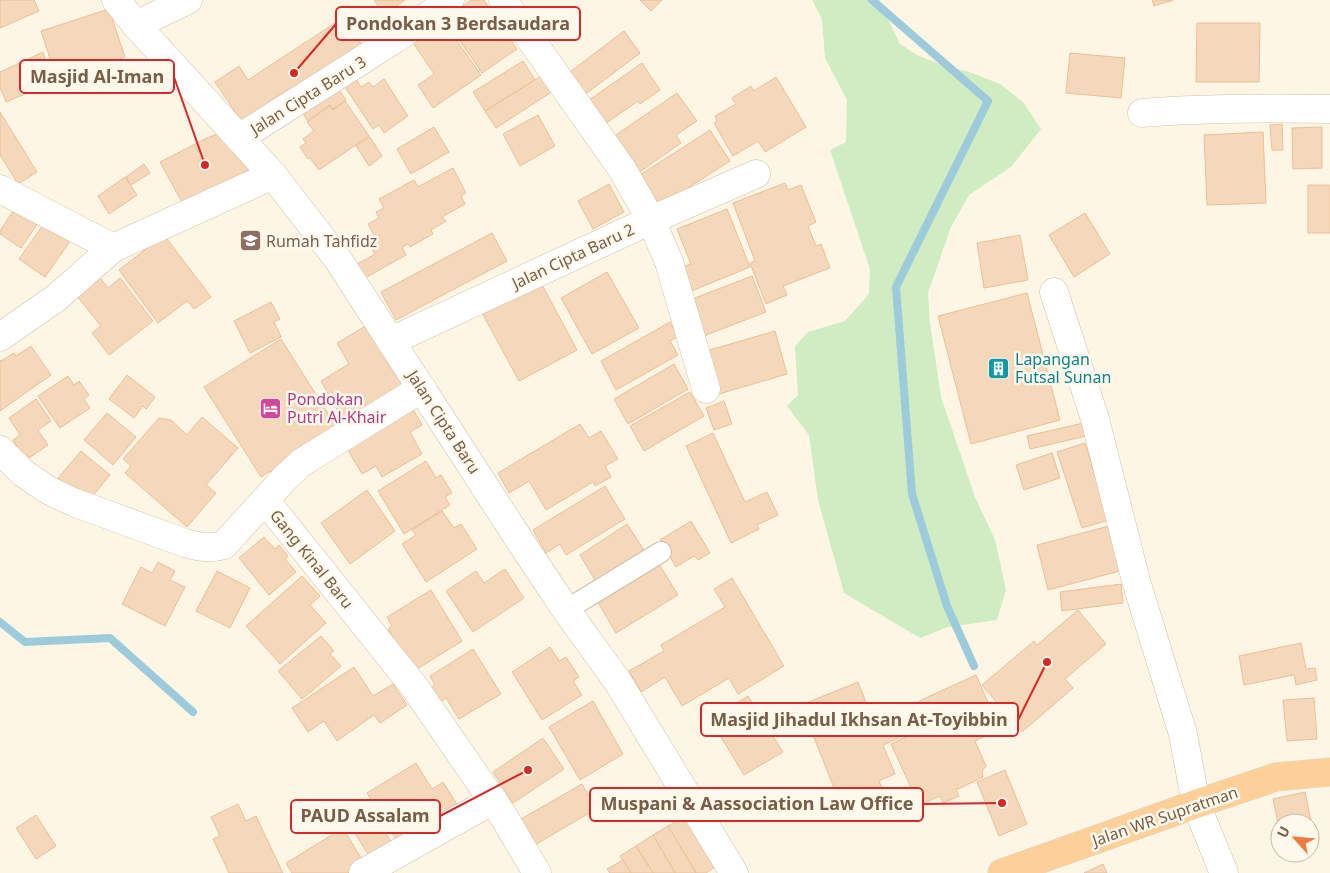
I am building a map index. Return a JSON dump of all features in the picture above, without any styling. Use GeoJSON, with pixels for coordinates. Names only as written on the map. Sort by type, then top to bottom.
{"type":"FeatureCollection","features":[{"type":"Feature","properties":{"kind":"highway","name":"Jalan WR Supratman"},"geometry":{"type":"LineString","coordinates":[[1002,873],[1276,777],[1330,772]]}},
{"type":"Feature","properties":{"kind":"street","name":"Jalan Cipta Baru"},"geometry":{"type":"LineString","coordinates":[[116,0],[136,25],[273,175],[337,258],[566,610],[618,682],[734,873]]}},
{"type":"Feature","properties":{"kind":"street"},"geometry":{"type":"LineString","coordinates":[[136,25],[188,0]]}},
{"type":"Feature","properties":{"kind":"street","name":"Jalan Cipta Baru 3"},"geometry":{"type":"LineString","coordinates":[[239,138],[387,44],[450,0]]}},
{"type":"Feature","properties":{"kind":"street"},"geometry":{"type":"LineString","coordinates":[[503,0],[622,169],[651,220],[669,262],[706,390]]}},
{"type":"Feature","properties":{"kind":"street"},"geometry":{"type":"LineString","coordinates":[[1142,113],[1256,108],[1330,109]]}},
{"type":"Feature","properties":{"kind":"street","name":"Jalan Cipta Baru 2"},"geometry":{"type":"LineString","coordinates":[[391,341],[651,220],[756,174]]}},
{"type":"Feature","properties":{"kind":"street"},"geometry":{"type":"LineString","coordinates":[[0,337],[56,298],[113,248],[273,175]]}},
{"type":"Feature","properties":{"kind":"street"},"geometry":{"type":"LineString","coordinates":[[0,189],[113,248]]}},
{"type":"Feature","properties":{"kind":"street"},"geometry":{"type":"LineString","coordinates":[[1054,292],[1095,419],[1136,581],[1183,734],[1196,804],[1224,873]]}},
{"type":"Feature","properties":{"kind":"street"},"geometry":{"type":"LineString","coordinates":[[265,500],[301,463],[422,388]]}},
{"type":"Feature","properties":{"kind":"street","name":"Gang Kinal Baru"},"geometry":{"type":"LineString","coordinates":[[0,450],[23,473],[48,490],[73,502],[202,548],[224,546],[265,500],[413,685],[493,800],[537,873]]}},
{"type":"Feature","properties":{"kind":"street"},"geometry":{"type":"LineString","coordinates":[[566,610],[662,552]]}},
{"type":"Feature","properties":{"kind":"street"},"geometry":{"type":"LineString","coordinates":[[363,873],[493,800]]}},
{"type":"Feature","properties":{"kind":"green space"},"geometry":{"type":"Polygon","coordinates":[[[812,0],[879,0],[900,44],[917,55],[942,65],[972,73],[1000,84],[1023,102],[1041,129],[1011,167],[969,195],[951,227],[928,293],[930,323],[941,397],[975,497],[995,540],[1006,590],[997,620],[948,627],[920,638],[844,593],[818,500],[809,435],[787,406],[798,395],[795,346],[808,332],[845,321],[869,294],[870,269],[830,150],[846,142],[847,100],[825,58],[822,19],[812,0]]]}},
{"type":"Feature","properties":{"kind":"building"},"geometry":{"type":"Polygon","coordinates":[[[0,0],[34,0],[39,11],[0,28],[0,0]]]}},
{"type":"Feature","properties":{"kind":"building"},"geometry":{"type":"Polygon","coordinates":[[[374,0],[405,0],[384,14],[393,28],[373,41],[360,23],[380,9],[374,0]]]}},
{"type":"Feature","properties":{"kind":"building"},"geometry":{"type":"Polygon","coordinates":[[[471,0],[484,0],[517,49],[482,73],[445,19],[471,0]]]}},
{"type":"Feature","properties":{"kind":"building"},"geometry":{"type":"Polygon","coordinates":[[[640,0],[662,0],[651,11],[640,0]]]}},
{"type":"Feature","properties":{"kind":"building"},"geometry":{"type":"Polygon","coordinates":[[[1152,0],[1173,0],[1154,6],[1152,0]]]}},
{"type":"Feature","properties":{"kind":"building"},"geometry":{"type":"Polygon","coordinates":[[[109,9],[125,57],[57,80],[41,31],[109,9]]]}},
{"type":"Feature","properties":{"kind":"building"},"geometry":{"type":"Polygon","coordinates":[[[344,17],[365,50],[246,128],[215,82],[239,66],[248,80],[344,17]]]}},
{"type":"Feature","properties":{"kind":"building"},"geometry":{"type":"Polygon","coordinates":[[[442,20],[481,75],[433,108],[418,85],[434,74],[412,41],[442,20]]]}},
{"type":"Feature","properties":{"kind":"building"},"geometry":{"type":"Polygon","coordinates":[[[1197,23],[1260,23],[1259,82],[1196,82],[1197,23]]]}},
{"type":"Feature","properties":{"kind":"building"},"geometry":{"type":"Polygon","coordinates":[[[624,31],[640,53],[583,96],[566,75],[624,31]]]}},
{"type":"Feature","properties":{"kind":"building"},"geometry":{"type":"Polygon","coordinates":[[[43,52],[53,82],[6,102],[0,87],[0,72],[43,52]]]}},
{"type":"Feature","properties":{"kind":"building"},"geometry":{"type":"Polygon","coordinates":[[[1070,53],[1125,58],[1121,98],[1066,93],[1070,53]]]}},
{"type":"Feature","properties":{"kind":"building"},"geometry":{"type":"Polygon","coordinates":[[[523,61],[535,80],[485,111],[473,92],[523,61]]]}},
{"type":"Feature","properties":{"kind":"building"},"geometry":{"type":"Polygon","coordinates":[[[642,63],[660,90],[640,104],[638,101],[605,124],[589,100],[642,63]]]}},
{"type":"Feature","properties":{"kind":"building"},"geometry":{"type":"Polygon","coordinates":[[[543,75],[553,91],[496,128],[485,111],[543,75]]]}},
{"type":"Feature","properties":{"kind":"building"},"geometry":{"type":"Polygon","coordinates":[[[776,77],[806,127],[765,152],[758,141],[733,156],[714,123],[717,121],[715,116],[736,104],[732,98],[751,86],[754,91],[776,77]]]}},
{"type":"Feature","properties":{"kind":"building"},"geometry":{"type":"Polygon","coordinates":[[[356,79],[361,87],[369,82],[373,87],[384,79],[408,116],[384,133],[379,125],[373,129],[345,87],[356,79]]]}},
{"type":"Feature","properties":{"kind":"building"},"geometry":{"type":"Polygon","coordinates":[[[333,81],[346,100],[333,109],[330,105],[308,121],[296,103],[333,81]]]}},
{"type":"Feature","properties":{"kind":"building"},"geometry":{"type":"Polygon","coordinates":[[[677,93],[697,121],[676,135],[681,143],[638,173],[613,137],[677,93]]]}},
{"type":"Feature","properties":{"kind":"building"},"geometry":{"type":"Polygon","coordinates":[[[345,101],[369,136],[319,170],[300,147],[306,143],[303,139],[314,131],[307,122],[329,106],[333,110],[345,101]]]}},
{"type":"Feature","properties":{"kind":"building"},"geometry":{"type":"Polygon","coordinates":[[[0,112],[37,172],[18,184],[0,155],[0,112]]]}},
{"type":"Feature","properties":{"kind":"building"},"geometry":{"type":"Polygon","coordinates":[[[538,115],[555,146],[520,166],[503,134],[538,115]]]}},
{"type":"Feature","properties":{"kind":"building"},"geometry":{"type":"Polygon","coordinates":[[[1282,124],[1283,150],[1272,150],[1270,125],[1282,124]]]}},
{"type":"Feature","properties":{"kind":"building"},"geometry":{"type":"Polygon","coordinates":[[[434,127],[449,152],[411,174],[397,149],[434,127]]]}},
{"type":"Feature","properties":{"kind":"building"},"geometry":{"type":"Polygon","coordinates":[[[1322,127],[1322,168],[1293,169],[1292,128],[1322,127]]]}},
{"type":"Feature","properties":{"kind":"building"},"geometry":{"type":"Polygon","coordinates":[[[710,130],[730,161],[660,206],[640,175],[710,130]]]}},
{"type":"Feature","properties":{"kind":"building"},"geometry":{"type":"Polygon","coordinates":[[[222,132],[250,169],[184,206],[160,162],[222,132]]]}},
{"type":"Feature","properties":{"kind":"building"},"geometry":{"type":"Polygon","coordinates":[[[1263,132],[1266,203],[1207,205],[1204,135],[1263,132]]]}},
{"type":"Feature","properties":{"kind":"building"},"geometry":{"type":"Polygon","coordinates":[[[370,137],[382,156],[369,166],[356,146],[370,137]]]}},
{"type":"Feature","properties":{"kind":"building"},"geometry":{"type":"Polygon","coordinates":[[[144,164],[150,173],[131,185],[126,177],[144,164]]]}},
{"type":"Feature","properties":{"kind":"building"},"geometry":{"type":"Polygon","coordinates":[[[453,168],[466,193],[461,196],[465,204],[442,217],[446,221],[431,230],[433,234],[410,247],[408,244],[402,247],[406,255],[365,278],[357,264],[375,254],[367,239],[374,235],[368,224],[379,218],[376,212],[384,208],[379,199],[414,180],[418,187],[453,168]]]}},
{"type":"Feature","properties":{"kind":"building"},"geometry":{"type":"Polygon","coordinates":[[[125,177],[137,195],[109,214],[98,196],[125,177]]]}},
{"type":"Feature","properties":{"kind":"building"},"geometry":{"type":"Polygon","coordinates":[[[785,183],[788,190],[801,185],[816,222],[808,226],[816,246],[821,244],[830,268],[783,286],[787,295],[766,304],[750,263],[755,261],[733,203],[785,183]]]}},
{"type":"Feature","properties":{"kind":"building"},"geometry":{"type":"Polygon","coordinates":[[[609,184],[624,212],[593,229],[578,201],[609,184]]]}},
{"type":"Feature","properties":{"kind":"building"},"geometry":{"type":"Polygon","coordinates":[[[1308,185],[1330,185],[1330,233],[1308,233],[1308,185]]]}},
{"type":"Feature","properties":{"kind":"building"},"geometry":{"type":"Polygon","coordinates":[[[17,205],[40,220],[21,248],[0,234],[0,231],[17,205]]]}},
{"type":"Feature","properties":{"kind":"building"},"geometry":{"type":"Polygon","coordinates":[[[727,209],[750,267],[689,292],[680,268],[691,264],[677,229],[727,209]]]}},
{"type":"Feature","properties":{"kind":"building"},"geometry":{"type":"Polygon","coordinates":[[[1085,213],[1110,254],[1074,277],[1049,235],[1085,213]]]}},
{"type":"Feature","properties":{"kind":"building"},"geometry":{"type":"Polygon","coordinates":[[[45,222],[71,240],[45,277],[19,259],[45,222]]]}},
{"type":"Feature","properties":{"kind":"building"},"geometry":{"type":"Polygon","coordinates":[[[492,233],[507,261],[396,320],[381,292],[492,233]]]}},
{"type":"Feature","properties":{"kind":"building"},"geometry":{"type":"Polygon","coordinates":[[[164,235],[211,297],[194,309],[187,301],[158,323],[119,270],[164,235]]]}},
{"type":"Feature","properties":{"kind":"building"},"geometry":{"type":"Polygon","coordinates":[[[1020,235],[1028,280],[984,288],[977,243],[1020,235]]]}},
{"type":"Feature","properties":{"kind":"building"},"geometry":{"type":"Polygon","coordinates":[[[607,272],[639,328],[592,354],[561,298],[607,272]]]}},
{"type":"Feature","properties":{"kind":"building"},"geometry":{"type":"Polygon","coordinates":[[[752,276],[766,312],[701,337],[687,301],[752,276]]]}},
{"type":"Feature","properties":{"kind":"building"},"geometry":{"type":"Polygon","coordinates":[[[100,278],[108,288],[120,278],[153,321],[109,355],[92,333],[101,326],[77,296],[100,278]]]}},
{"type":"Feature","properties":{"kind":"building"},"geometry":{"type":"Polygon","coordinates":[[[539,279],[577,350],[519,381],[481,311],[539,279]]]}},
{"type":"Feature","properties":{"kind":"building","name":"Lapangan Futsal Sunan"},"geometry":{"type":"Polygon","coordinates":[[[1027,293],[1060,420],[971,444],[938,316],[1027,293]]]}},
{"type":"Feature","properties":{"kind":"building"},"geometry":{"type":"Polygon","coordinates":[[[271,302],[280,319],[274,322],[281,337],[250,353],[234,321],[271,302]]]}},
{"type":"Feature","properties":{"kind":"building"},"geometry":{"type":"Polygon","coordinates":[[[670,322],[678,337],[670,341],[678,355],[616,390],[601,361],[670,322]]]}},
{"type":"Feature","properties":{"kind":"building"},"geometry":{"type":"Polygon","coordinates":[[[367,325],[408,386],[344,422],[321,381],[349,364],[337,343],[367,325]]]}},
{"type":"Feature","properties":{"kind":"building"},"geometry":{"type":"Polygon","coordinates":[[[775,331],[787,374],[719,394],[706,351],[775,331]]]}},
{"type":"Feature","properties":{"kind":"building","name":"Pondokan Putri Al-Khair"},"geometry":{"type":"Polygon","coordinates":[[[281,339],[337,428],[273,476],[270,471],[261,477],[204,387],[281,339]]]}},
{"type":"Feature","properties":{"kind":"building"},"geometry":{"type":"Polygon","coordinates":[[[31,346],[51,375],[0,411],[0,360],[14,353],[16,356],[31,346]]]}},
{"type":"Feature","properties":{"kind":"building"},"geometry":{"type":"Polygon","coordinates":[[[674,364],[688,389],[628,424],[614,399],[674,364]]]}},
{"type":"Feature","properties":{"kind":"building"},"geometry":{"type":"Polygon","coordinates":[[[127,375],[155,397],[146,409],[143,406],[134,418],[109,399],[127,375]]]}},
{"type":"Feature","properties":{"kind":"building"},"geometry":{"type":"Polygon","coordinates":[[[68,376],[74,385],[79,381],[89,395],[84,399],[90,408],[60,428],[38,396],[68,376]]]}},
{"type":"Feature","properties":{"kind":"building"},"geometry":{"type":"Polygon","coordinates":[[[690,392],[704,416],[644,451],[630,426],[690,392]]]}},
{"type":"Feature","properties":{"kind":"building"},"geometry":{"type":"Polygon","coordinates":[[[36,399],[51,421],[38,430],[48,445],[26,460],[13,440],[20,435],[9,418],[36,399]]]}},
{"type":"Feature","properties":{"kind":"building"},"geometry":{"type":"Polygon","coordinates":[[[724,401],[732,424],[714,430],[706,408],[724,401]]]}},
{"type":"Feature","properties":{"kind":"building"},"geometry":{"type":"Polygon","coordinates":[[[409,402],[422,425],[410,432],[422,454],[382,477],[376,466],[362,474],[342,440],[409,402]]]}},
{"type":"Feature","properties":{"kind":"building"},"geometry":{"type":"Polygon","coordinates":[[[107,413],[136,437],[113,465],[84,440],[107,413]]]}},
{"type":"Feature","properties":{"kind":"building"},"geometry":{"type":"Polygon","coordinates":[[[202,417],[238,448],[206,485],[216,493],[187,527],[125,473],[131,466],[123,459],[159,418],[171,420],[187,435],[202,417]]]}},
{"type":"Feature","properties":{"kind":"building"},"geometry":{"type":"Polygon","coordinates":[[[1092,421],[1095,434],[1030,449],[1027,436],[1092,421]]]}},
{"type":"Feature","properties":{"kind":"building"},"geometry":{"type":"Polygon","coordinates":[[[580,424],[589,438],[601,431],[618,459],[605,466],[611,477],[595,486],[593,482],[546,510],[529,481],[509,493],[498,473],[580,424]]]}},
{"type":"Feature","properties":{"kind":"building"},"geometry":{"type":"Polygon","coordinates":[[[713,433],[745,502],[767,492],[778,515],[757,525],[759,529],[731,543],[686,446],[713,433]]]}},
{"type":"Feature","properties":{"kind":"building"},"geometry":{"type":"Polygon","coordinates":[[[1085,443],[1109,520],[1082,528],[1057,452],[1085,443]]]}},
{"type":"Feature","properties":{"kind":"building"},"geometry":{"type":"Polygon","coordinates":[[[81,451],[110,475],[87,503],[58,478],[81,451]]]}},
{"type":"Feature","properties":{"kind":"building"},"geometry":{"type":"Polygon","coordinates":[[[1052,453],[1060,478],[1024,490],[1016,465],[1052,453]]]}},
{"type":"Feature","properties":{"kind":"building"},"geometry":{"type":"Polygon","coordinates":[[[426,461],[436,478],[441,475],[452,493],[445,497],[450,505],[404,534],[378,491],[426,461]]]}},
{"type":"Feature","properties":{"kind":"building"},"geometry":{"type":"Polygon","coordinates":[[[605,486],[625,519],[566,555],[560,544],[546,553],[533,530],[605,486]]]}},
{"type":"Feature","properties":{"kind":"building"},"geometry":{"type":"Polygon","coordinates":[[[367,490],[395,531],[350,564],[321,523],[367,490]]]}},
{"type":"Feature","properties":{"kind":"building"},"geometry":{"type":"Polygon","coordinates":[[[442,511],[454,528],[461,524],[477,549],[426,582],[402,544],[416,535],[412,530],[442,511]]]}},
{"type":"Feature","properties":{"kind":"building"},"geometry":{"type":"Polygon","coordinates":[[[691,521],[710,553],[698,560],[694,556],[676,567],[660,540],[691,521]]]}},
{"type":"Feature","properties":{"kind":"building"},"geometry":{"type":"Polygon","coordinates":[[[627,524],[646,553],[598,585],[580,555],[627,524]]]}},
{"type":"Feature","properties":{"kind":"building"},"geometry":{"type":"Polygon","coordinates":[[[1109,526],[1120,571],[1048,590],[1037,545],[1109,526]]]}},
{"type":"Feature","properties":{"kind":"building"},"geometry":{"type":"Polygon","coordinates":[[[264,537],[275,549],[279,545],[288,556],[285,559],[296,572],[269,595],[239,558],[264,537]]]}},
{"type":"Feature","properties":{"kind":"building"},"geometry":{"type":"Polygon","coordinates":[[[657,561],[678,595],[616,633],[596,599],[657,561]]]}},
{"type":"Feature","properties":{"kind":"building"},"geometry":{"type":"Polygon","coordinates":[[[158,562],[175,571],[170,580],[185,587],[165,626],[122,604],[141,567],[152,573],[158,562]]]}},
{"type":"Feature","properties":{"kind":"building"},"geometry":{"type":"Polygon","coordinates":[[[505,569],[524,598],[473,632],[446,591],[476,571],[484,583],[505,569]]]}},
{"type":"Feature","properties":{"kind":"building"},"geometry":{"type":"Polygon","coordinates":[[[217,571],[250,588],[230,628],[196,611],[217,571]]]}},
{"type":"Feature","properties":{"kind":"building"},"geometry":{"type":"Polygon","coordinates":[[[302,576],[320,596],[310,605],[326,623],[280,664],[246,626],[302,576]]]}},
{"type":"Feature","properties":{"kind":"building"},"geometry":{"type":"Polygon","coordinates":[[[732,578],[784,666],[738,694],[729,678],[682,706],[665,677],[641,692],[629,671],[664,651],[661,645],[725,607],[714,589],[732,578]]]}},
{"type":"Feature","properties":{"kind":"building"},"geometry":{"type":"Polygon","coordinates":[[[1121,584],[1123,603],[1062,611],[1060,592],[1121,584]]]}},
{"type":"Feature","properties":{"kind":"building"},"geometry":{"type":"Polygon","coordinates":[[[431,590],[462,641],[414,671],[388,629],[392,626],[387,617],[431,590]]]}},
{"type":"Feature","properties":{"kind":"building"},"geometry":{"type":"Polygon","coordinates":[[[1078,610],[1106,644],[1065,679],[1073,688],[1022,732],[982,685],[1034,641],[1037,645],[1078,610]]]}},
{"type":"Feature","properties":{"kind":"building"},"geometry":{"type":"Polygon","coordinates":[[[321,636],[334,651],[330,654],[341,666],[302,699],[278,671],[321,636]]]}},
{"type":"Feature","properties":{"kind":"building"},"geometry":{"type":"Polygon","coordinates":[[[1301,643],[1306,669],[1315,668],[1317,680],[1296,685],[1294,675],[1244,685],[1239,656],[1301,643]]]}},
{"type":"Feature","properties":{"kind":"building"},"geometry":{"type":"Polygon","coordinates":[[[550,647],[559,661],[566,657],[579,677],[573,681],[582,695],[542,720],[512,672],[550,647]]]}},
{"type":"Feature","properties":{"kind":"building"},"geometry":{"type":"Polygon","coordinates":[[[473,649],[501,694],[459,719],[446,698],[440,702],[431,688],[435,685],[430,676],[473,649]]]}},
{"type":"Feature","properties":{"kind":"building"},"geometry":{"type":"Polygon","coordinates":[[[354,667],[373,696],[393,684],[407,705],[380,723],[374,715],[337,741],[324,721],[308,732],[292,708],[354,667]]]}},
{"type":"Feature","properties":{"kind":"building"},"geometry":{"type":"Polygon","coordinates":[[[976,675],[1000,730],[975,741],[986,766],[982,771],[983,777],[956,790],[959,796],[943,803],[940,796],[919,805],[891,744],[916,732],[910,718],[924,711],[919,701],[976,675]]]}},
{"type":"Feature","properties":{"kind":"building"},"geometry":{"type":"Polygon","coordinates":[[[858,682],[873,720],[889,714],[899,738],[883,745],[895,774],[879,781],[882,788],[863,796],[860,789],[838,798],[801,705],[858,682]]]}},
{"type":"Feature","properties":{"kind":"building"},"geometry":{"type":"Polygon","coordinates":[[[748,696],[783,752],[744,775],[710,719],[748,696]]]}},
{"type":"Feature","properties":{"kind":"building"},"geometry":{"type":"Polygon","coordinates":[[[1314,698],[1317,739],[1287,741],[1283,700],[1314,698]]]}},
{"type":"Feature","properties":{"kind":"building"},"geometry":{"type":"Polygon","coordinates":[[[593,701],[623,754],[580,780],[549,727],[593,701]]]}},
{"type":"Feature","properties":{"kind":"building"},"geometry":{"type":"Polygon","coordinates":[[[543,738],[564,769],[513,803],[493,772],[543,738]]]}},
{"type":"Feature","properties":{"kind":"building"},"geometry":{"type":"Polygon","coordinates":[[[416,763],[432,789],[443,782],[458,806],[398,843],[367,793],[416,763]]]}},
{"type":"Feature","properties":{"kind":"building"},"geometry":{"type":"Polygon","coordinates":[[[1005,770],[1027,824],[999,836],[977,782],[1005,770]]]}},
{"type":"Feature","properties":{"kind":"building"},"geometry":{"type":"Polygon","coordinates":[[[582,784],[596,809],[528,849],[514,823],[582,784]]]}},
{"type":"Feature","properties":{"kind":"building"},"geometry":{"type":"Polygon","coordinates":[[[1305,792],[1309,813],[1276,813],[1273,799],[1305,792]]]}},
{"type":"Feature","properties":{"kind":"building"},"geometry":{"type":"Polygon","coordinates":[[[238,804],[246,821],[256,816],[283,873],[229,873],[213,839],[220,836],[211,817],[238,804]]]}},
{"type":"Feature","properties":{"kind":"building"},"geometry":{"type":"Polygon","coordinates":[[[371,808],[393,845],[371,859],[348,822],[371,808]]]}},
{"type":"Feature","properties":{"kind":"building"},"geometry":{"type":"Polygon","coordinates":[[[36,815],[56,846],[36,859],[16,828],[36,815]]]}},
{"type":"Feature","properties":{"kind":"building"},"geometry":{"type":"Polygon","coordinates":[[[685,816],[716,866],[706,873],[696,873],[668,826],[685,816]]]}},
{"type":"Feature","properties":{"kind":"building"},"geometry":{"type":"Polygon","coordinates":[[[668,826],[696,873],[675,873],[653,835],[668,826]]]}},
{"type":"Feature","properties":{"kind":"building"},"geometry":{"type":"Polygon","coordinates":[[[343,828],[364,863],[348,873],[292,873],[286,863],[343,828]]]}},
{"type":"Feature","properties":{"kind":"building"},"geometry":{"type":"Polygon","coordinates":[[[653,835],[675,873],[653,873],[636,846],[653,835]]]}},
{"type":"Feature","properties":{"kind":"building"},"geometry":{"type":"Polygon","coordinates":[[[636,846],[653,873],[631,873],[620,856],[636,846]]]}},
{"type":"Feature","properties":{"kind":"building"},"geometry":{"type":"Polygon","coordinates":[[[623,860],[631,873],[610,873],[607,869],[623,860]]]}},
{"type":"Feature","properties":{"kind":"building"},"geometry":{"type":"Polygon","coordinates":[[[1103,864],[1107,873],[1084,873],[1103,864]]]}},
{"type":"Feature","properties":{"kind":"waterway"},"geometry":{"type":"LineString","coordinates":[[872,0],[988,101],[896,287],[912,494],[947,606],[974,666]]}},
{"type":"Feature","properties":{"kind":"waterway"},"geometry":{"type":"LineString","coordinates":[[0,622],[25,642],[110,638],[193,712]]}},
{"type":"Feature","properties":{"kind":"place","name":"Pondokan 3 Berdsaudara"},"geometry":{"type":"Point","coordinates":[294,73]}},
{"type":"Feature","properties":{"kind":"place","name":"Masjid Al-Iman"},"geometry":{"type":"Point","coordinates":[205,165]}},
{"type":"Feature","properties":{"kind":"place","name":"Rumah Tahfidz"},"geometry":{"type":"Point","coordinates":[250,241]}},
{"type":"Feature","properties":{"kind":"place","name":"Lapangan Futsal Sunan"},"geometry":{"type":"Point","coordinates":[999,368]}},
{"type":"Feature","properties":{"kind":"place","name":"Pondokan Putri Al-Khair"},"geometry":{"type":"Point","coordinates":[271,408]}},
{"type":"Feature","properties":{"kind":"place","name":"Masjid Jihadul Ikhsan At-Toyibbin"},"geometry":{"type":"Point","coordinates":[1047,662]}},
{"type":"Feature","properties":{"kind":"place","name":"PAUD Assalam"},"geometry":{"type":"Point","coordinates":[528,770]}},
{"type":"Feature","properties":{"kind":"place","name":"Muspani & Aassociation Law Office"},"geometry":{"type":"Point","coordinates":[1002,803]}}]}
